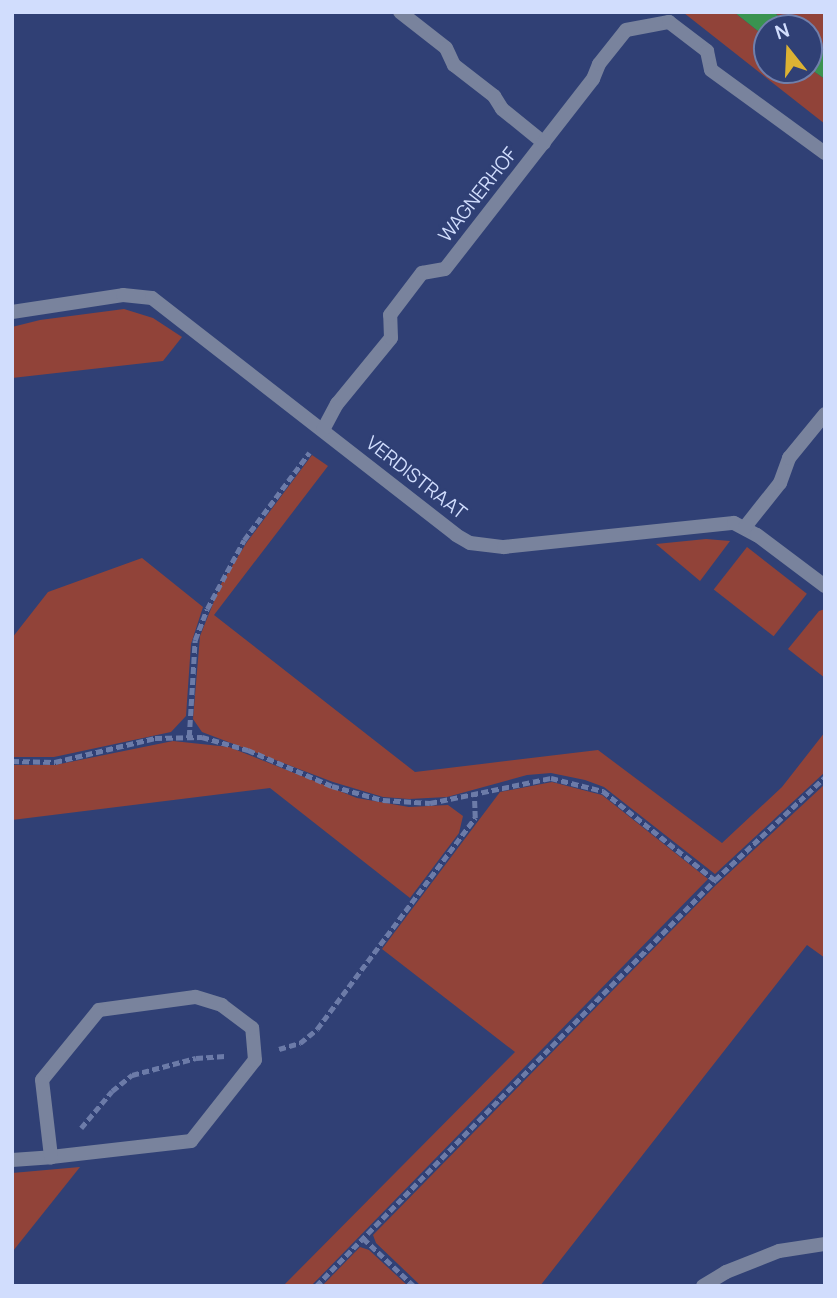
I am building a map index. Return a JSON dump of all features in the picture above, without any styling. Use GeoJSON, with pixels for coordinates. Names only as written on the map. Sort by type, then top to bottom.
{"type":"FeatureCollection","features":[{"type":"Feature","properties":{"kind":"street","name":"WAGNERHOF"},"geometry":{"type":"LineString","coordinates":[[400,12],[446,48],[454,65],[494,96],[502,109],[544,143]]}},
{"type":"Feature","properties":{"kind":"street","name":"WAGNERHOF"},"geometry":{"type":"LineString","coordinates":[[323,430],[337,404],[391,338],[390,315],[398,304],[422,273],[444,269],[593,79],[598,64],[626,30],[669,22],[707,51],[710,70],[825,153]]}},
{"type":"Feature","properties":{"kind":"street","name":"VERDISTRAAT"},"geometry":{"type":"LineString","coordinates":[[12,312],[123,295],[152,298],[456,535],[486,547],[722,522],[745,527]]}},
{"type":"Feature","properties":{"kind":"street"},"geometry":{"type":"LineString","coordinates":[[825,414],[789,458],[780,483],[745,527],[825,586]]}},
{"type":"Feature","properties":{"kind":"street"},"geometry":{"type":"LineString","coordinates":[[12,1160],[51,1157],[191,1141],[255,1060],[251,1028],[222,1005],[195,997],[99,1010],[42,1080],[51,1157]]}},
{"type":"Feature","properties":{"kind":"street"},"geometry":{"type":"LineString","coordinates":[[703,1286],[726,1272],[779,1251],[825,1244]]}},
{"type":"Feature","properties":{"kind":"path"},"geometry":{"type":"LineString","coordinates":[[189,737],[195,640],[206,609],[244,540],[323,430]]}},
{"type":"Feature","properties":{"kind":"path"},"geometry":{"type":"LineString","coordinates":[[12,761],[55,762],[155,738],[189,737],[229,743],[321,782],[383,800],[430,803],[551,778],[593,788],[627,808],[715,880]]}},
{"type":"Feature","properties":{"kind":"path"},"geometry":{"type":"LineString","coordinates":[[316,1286],[715,880],[825,777]]}},
{"type":"Feature","properties":{"kind":"path"},"geometry":{"type":"LineString","coordinates":[[51,1157],[88,1121],[118,1085],[132,1075],[196,1058],[254,1053],[300,1043],[317,1028],[475,818],[474,794]]}},
{"type":"Feature","properties":{"kind":"path"},"geometry":{"type":"LineString","coordinates":[[363,1238],[414,1286]]}},
{"type":"Feature","properties":{"kind":"shaded area"},"geometry":{"type":"Polygon","coordinates":[[[734,12],[753,27],[753,67],[684,13],[734,12]]]}},
{"type":"Feature","properties":{"kind":"shaded area"},"geometry":{"type":"Polygon","coordinates":[[[734,12],[776,14],[753,14],[753,27],[734,12]]]}},
{"type":"Feature","properties":{"kind":"shaded area"},"geometry":{"type":"Polygon","coordinates":[[[773,12],[825,12],[825,49],[823,14],[773,12]]]}},
{"type":"Feature","properties":{"kind":"shaded area"},"geometry":{"type":"Polygon","coordinates":[[[823,48],[825,49],[825,79],[823,78],[823,48]]]}},
{"type":"Feature","properties":{"kind":"shaded area"},"geometry":{"type":"Polygon","coordinates":[[[823,78],[825,79],[825,124],[774,84],[823,84],[823,78]]]}},
{"type":"Feature","properties":{"kind":"shaded area"},"geometry":{"type":"Polygon","coordinates":[[[124,309],[153,318],[182,337],[163,361],[12,378],[12,327],[40,320],[124,309]]]}},
{"type":"Feature","properties":{"kind":"shaded area"},"geometry":{"type":"Polygon","coordinates":[[[312,455],[328,466],[214,615],[415,772],[598,750],[722,843],[782,787],[825,732],[825,772],[715,874],[604,787],[585,780],[551,773],[527,775],[447,797],[383,797],[333,782],[202,732],[193,719],[200,636],[221,584],[247,542],[312,455]]]}},
{"type":"Feature","properties":{"kind":"shaded area"},"geometry":{"type":"Polygon","coordinates":[[[706,539],[730,541],[700,581],[656,544],[706,539]]]}},
{"type":"Feature","properties":{"kind":"shaded area"},"geometry":{"type":"Polygon","coordinates":[[[747,547],[807,594],[774,636],[714,590],[747,547]]]}},
{"type":"Feature","properties":{"kind":"shaded area"},"geometry":{"type":"Polygon","coordinates":[[[142,558],[203,607],[191,644],[186,716],[171,732],[54,757],[12,757],[12,638],[48,592],[142,558]]]}},
{"type":"Feature","properties":{"kind":"shaded area"},"geometry":{"type":"Polygon","coordinates":[[[825,609],[825,678],[788,649],[819,611],[825,609]]]}},
{"type":"Feature","properties":{"kind":"shaded area"},"geometry":{"type":"Polygon","coordinates":[[[173,741],[229,747],[357,798],[409,807],[448,805],[463,816],[459,833],[410,898],[270,788],[12,820],[12,765],[55,765],[173,741]]]}},
{"type":"Feature","properties":{"kind":"shaded area"},"geometry":{"type":"Polygon","coordinates":[[[552,782],[602,795],[708,879],[311,1286],[283,1286],[515,1052],[382,949],[500,792],[552,782]]]}},
{"type":"Feature","properties":{"kind":"shaded area"},"geometry":{"type":"Polygon","coordinates":[[[825,784],[825,958],[807,945],[540,1286],[421,1286],[376,1243],[373,1235],[715,886],[825,784]]]}},
{"type":"Feature","properties":{"kind":"shaded area"},"geometry":{"type":"Polygon","coordinates":[[[80,1167],[13,1251],[12,1251],[12,1173],[80,1167]]]}},
{"type":"Feature","properties":{"kind":"shaded area"},"geometry":{"type":"Polygon","coordinates":[[[360,1247],[369,1250],[408,1286],[322,1286],[360,1247]]]}}]}
